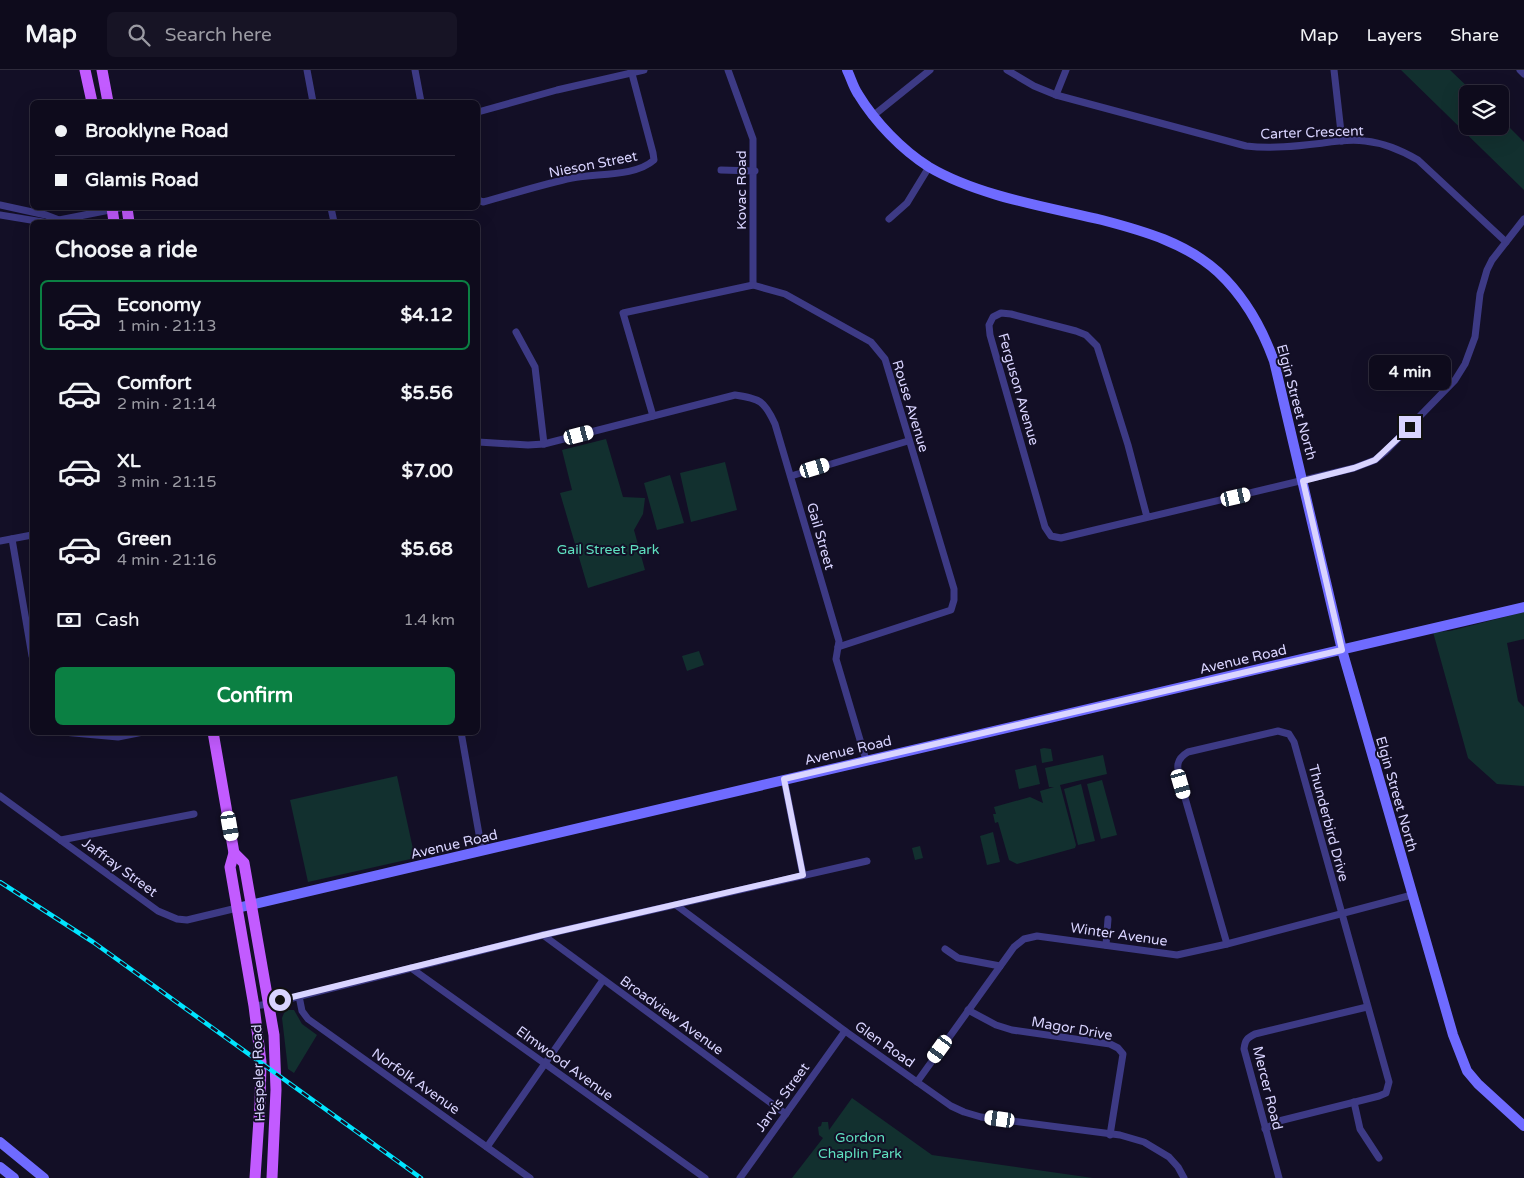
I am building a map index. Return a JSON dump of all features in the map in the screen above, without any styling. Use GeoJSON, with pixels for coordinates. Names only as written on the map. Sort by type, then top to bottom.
{"type":"FeatureCollection","features":[{"type":"Feature","properties":{"kind":"main road"},"geometry":{"type":"LineString","coordinates":[[85,70],[92,100]]}},
{"type":"Feature","properties":{"kind":"main road"},"geometry":{"type":"LineString","coordinates":[[102,70],[108,100]]}},
{"type":"Feature","properties":{"kind":"main road","name":"Hespeler Road"},"geometry":{"type":"LineString","coordinates":[[214,735],[234,853],[230,866],[260,1048],[261,1080],[255,1178]]}},
{"type":"Feature","properties":{"kind":"main road","name":"Hespeler Road"},"geometry":{"type":"LineString","coordinates":[[234,853],[244,863],[269,1004],[276,1059],[272,1178]]}},
{"type":"Feature","properties":{"kind":"street"},"geometry":{"type":"LineString","coordinates":[[307,70],[313,100]]}},
{"type":"Feature","properties":{"kind":"street"},"geometry":{"type":"LineString","coordinates":[[415,70],[421,100]]}},
{"type":"Feature","properties":{"kind":"street"},"geometry":{"type":"LineString","coordinates":[[480,111],[557,90],[644,70]]}},
{"type":"Feature","properties":{"kind":"street","name":"Kovac Road"},"geometry":{"type":"LineString","coordinates":[[728,70],[754,139],[753,284]]}},
{"type":"Feature","properties":{"kind":"street","name":"Elgin Street North"},"geometry":{"type":"LineString","coordinates":[[848,70],[857,93],[874,115],[899,143],[929,166],[962,182],[997,194],[1152,234],[1174,243],[1194,254],[1218,272],[1239,294],[1252,312],[1268,343],[1274,361],[1342,650],[1453,1035],[1467,1071],[1478,1084],[1524,1126]]}},
{"type":"Feature","properties":{"kind":"street"},"geometry":{"type":"LineString","coordinates":[[874,115],[930,70]]}},
{"type":"Feature","properties":{"kind":"street","name":"Carter Crescent"},"geometry":{"type":"LineString","coordinates":[[1007,70],[1034,86],[1056,95],[1246,146],[1277,148],[1363,140],[1386,145],[1418,160],[1506,242]]}},
{"type":"Feature","properties":{"kind":"street"},"geometry":{"type":"LineString","coordinates":[[1056,95],[1066,70]]}},
{"type":"Feature","properties":{"kind":"street"},"geometry":{"type":"LineString","coordinates":[[1334,70],[1342,141]]}},
{"type":"Feature","properties":{"kind":"street"},"geometry":{"type":"LineString","coordinates":[[1520,70],[1524,74]]}},
{"type":"Feature","properties":{"kind":"street","name":"Nieson Street"},"geometry":{"type":"LineString","coordinates":[[480,201],[484,202],[572,178],[623,172],[647,166],[654,160],[653,153],[631,72]]}},
{"type":"Feature","properties":{"kind":"street"},"geometry":{"type":"LineString","coordinates":[[889,218],[907,203],[929,166]]}},
{"type":"Feature","properties":{"kind":"street"},"geometry":{"type":"LineString","coordinates":[[721,170],[754,171]]}},
{"type":"Feature","properties":{"kind":"street"},"geometry":{"type":"LineString","coordinates":[[0,205],[46,215],[54,220]]}},
{"type":"Feature","properties":{"kind":"street"},"geometry":{"type":"LineString","coordinates":[[60,220],[105,210]]}},
{"type":"Feature","properties":{"kind":"street"},"geometry":{"type":"LineString","coordinates":[[0,215],[31,220]]}},
{"type":"Feature","properties":{"kind":"street","name":"Ferguson Avenue"},"geometry":{"type":"LineString","coordinates":[[1147,517],[1128,445],[1097,346],[1086,335],[1076,331],[1011,314],[1001,313],[992,317],[989,325],[990,335],[1046,527],[1051,536],[1061,538],[1303,481],[1354,468],[1375,460],[1455,380],[1465,364],[1473,344],[1483,281],[1492,260],[1524,219]]}},
{"type":"Feature","properties":{"kind":"street","name":"Rouse Avenue"},"geometry":{"type":"LineString","coordinates":[[653,416],[623,312],[753,284],[785,294],[871,342],[885,360],[954,589],[954,600],[951,610],[838,647]]}},
{"type":"Feature","properties":{"kind":"street"},"geometry":{"type":"LineString","coordinates":[[516,332],[536,367],[544,444]]}},
{"type":"Feature","properties":{"kind":"street","name":"Gail Street"},"geometry":{"type":"LineString","coordinates":[[480,442],[528,446],[544,444],[735,395],[756,398],[768,408],[775,424],[791,476],[839,641],[836,659],[866,760]]}},
{"type":"Feature","properties":{"kind":"street"},"geometry":{"type":"LineString","coordinates":[[791,476],[908,440]]}},
{"type":"Feature","properties":{"kind":"street"},"geometry":{"type":"LineString","coordinates":[[0,541],[30,535]]}},
{"type":"Feature","properties":{"kind":"street"},"geometry":{"type":"LineString","coordinates":[[12,539],[30,634]]}},
{"type":"Feature","properties":{"kind":"street","name":"Avenue Road"},"geometry":{"type":"LineString","coordinates":[[237,908],[1524,607]]}},
{"type":"Feature","properties":{"kind":"street","name":"Thunderbird Drive"},"geometry":{"type":"LineString","coordinates":[[1227,944],[1177,764],[1181,756],[1188,752],[1278,731],[1289,734],[1294,742],[1388,1077],[1389,1087],[1386,1093],[1379,1096],[1278,1121],[1265,1129]]}},
{"type":"Feature","properties":{"kind":"street"},"geometry":{"type":"LineString","coordinates":[[96,735],[118,737],[128,735]]}},
{"type":"Feature","properties":{"kind":"street"},"geometry":{"type":"LineString","coordinates":[[462,735],[482,852]]}},
{"type":"Feature","properties":{"kind":"street"},"geometry":{"type":"LineString","coordinates":[[784,779],[803,875]]}},
{"type":"Feature","properties":{"kind":"street","name":"Jaffray Street"},"geometry":{"type":"LineString","coordinates":[[0,796],[158,911],[177,919],[187,920],[237,908]]}},
{"type":"Feature","properties":{"kind":"street"},"geometry":{"type":"LineString","coordinates":[[61,840],[194,814]]}},
{"type":"Feature","properties":{"kind":"street"},"geometry":{"type":"LineString","coordinates":[[254,1006],[269,1004],[543,935],[867,861]]}},
{"type":"Feature","properties":{"kind":"street","name":"Winter Avenue"},"geometry":{"type":"LineString","coordinates":[[917,1082],[1014,947],[1024,939],[1037,936],[1177,955],[1227,944],[1412,895]]}},
{"type":"Feature","properties":{"kind":"street","name":"Glen Road"},"geometry":{"type":"LineString","coordinates":[[676,905],[845,1031],[951,1106],[964,1112],[981,1116],[1123,1136],[1144,1142],[1169,1157],[1178,1167],[1184,1178]]}},
{"type":"Feature","properties":{"kind":"street"},"geometry":{"type":"LineString","coordinates":[[1106,945],[1108,919]]}},
{"type":"Feature","properties":{"kind":"street","name":"Broadview Avenue"},"geometry":{"type":"LineString","coordinates":[[543,935],[786,1114]]}},
{"type":"Feature","properties":{"kind":"street"},"geometry":{"type":"LineString","coordinates":[[945,949],[958,958],[1000,966]]}},
{"type":"Feature","properties":{"kind":"street","name":"Elmwood Avenue"},"geometry":{"type":"LineString","coordinates":[[411,968],[705,1178]]}},
{"type":"Feature","properties":{"kind":"street"},"geometry":{"type":"LineString","coordinates":[[487,1147],[603,980]]}},
{"type":"Feature","properties":{"kind":"street","name":"Norfolk Avenue"},"geometry":{"type":"LineString","coordinates":[[299,996],[302,1010],[308,1018],[530,1178]]}},
{"type":"Feature","properties":{"kind":"street","name":"Mercer Road"},"geometry":{"type":"LineString","coordinates":[[1279,1178],[1244,1049],[1248,1038],[1367,1007]]}},
{"type":"Feature","properties":{"kind":"street","name":"Magor Drive"},"geometry":{"type":"LineString","coordinates":[[968,1010],[996,1025],[1012,1030],[1110,1044],[1118,1048],[1122,1054],[1110,1134]]}},
{"type":"Feature","properties":{"kind":"street","name":"Jarvis Street"},"geometry":{"type":"LineString","coordinates":[[740,1178],[845,1031]]}},
{"type":"Feature","properties":{"kind":"street"},"geometry":{"type":"LineString","coordinates":[[1354,1102],[1360,1129],[1379,1158]]}},
{"type":"Feature","properties":{"kind":"street"},"geometry":{"type":"LineString","coordinates":[[0,1142],[44,1178]]}},
{"type":"Feature","properties":{"kind":"street"},"geometry":{"type":"LineString","coordinates":[[0,1167],[14,1178]]}},
{"type":"Feature","properties":{"kind":"green space"},"geometry":{"type":"Polygon","coordinates":[[[1401,70],[1450,70],[1466,85],[1459,85],[1459,127],[1401,70]]]}},
{"type":"Feature","properties":{"kind":"green space"},"geometry":{"type":"Polygon","coordinates":[[[1509,127],[1524,142],[1524,190],[1468,135],[1509,135],[1509,127]]]}},
{"type":"Feature","properties":{"kind":"green space","name":"Gail Street Park"},"geometry":{"type":"Polygon","coordinates":[[[606,439],[623,497],[645,498],[643,514],[634,530],[645,570],[588,588],[560,493],[572,490],[562,450],[606,439]]]}},
{"type":"Feature","properties":{"kind":"green space"},"geometry":{"type":"Polygon","coordinates":[[[725,462],[737,510],[691,522],[680,473],[725,462]]]}},
{"type":"Feature","properties":{"kind":"green space"},"geometry":{"type":"Polygon","coordinates":[[[670,475],[684,523],[657,530],[644,483],[670,475]]]}},
{"type":"Feature","properties":{"kind":"green space"},"geometry":{"type":"Polygon","coordinates":[[[1524,612],[1524,639],[1507,643],[1518,701],[1524,707],[1524,786],[1497,784],[1468,758],[1433,632],[1450,631],[1524,612]]]}},
{"type":"Feature","properties":{"kind":"green space"},"geometry":{"type":"Polygon","coordinates":[[[699,651],[704,665],[687,671],[682,656],[699,651]]]}},
{"type":"Feature","properties":{"kind":"green space"},"geometry":{"type":"Polygon","coordinates":[[[1040,749],[1051,749],[1053,761],[1042,763],[1040,749]]]}},
{"type":"Feature","properties":{"kind":"green space"},"geometry":{"type":"Polygon","coordinates":[[[1103,755],[1107,774],[1060,785],[1076,845],[1075,848],[1017,864],[1009,860],[998,822],[995,823],[993,814],[996,814],[994,807],[1030,797],[1043,803],[1040,791],[1054,787],[1049,787],[1045,768],[1103,755]]]}},
{"type":"Feature","properties":{"kind":"green space"},"geometry":{"type":"Polygon","coordinates":[[[1036,765],[1040,784],[1019,789],[1015,770],[1036,765]]]}},
{"type":"Feature","properties":{"kind":"green space"},"geometry":{"type":"Polygon","coordinates":[[[397,776],[415,858],[308,882],[290,800],[397,776]]]}},
{"type":"Feature","properties":{"kind":"green space"},"geometry":{"type":"Polygon","coordinates":[[[1102,780],[1117,835],[1101,839],[1087,784],[1102,780]]]}},
{"type":"Feature","properties":{"kind":"green space"},"geometry":{"type":"Polygon","coordinates":[[[1081,784],[1095,841],[1078,845],[1064,789],[1081,784]]]}},
{"type":"Feature","properties":{"kind":"green space"},"geometry":{"type":"Polygon","coordinates":[[[993,832],[1000,862],[987,865],[980,836],[993,832]]]}},
{"type":"Feature","properties":{"kind":"green space"},"geometry":{"type":"Polygon","coordinates":[[[920,846],[923,858],[915,860],[912,848],[920,846]]]}},
{"type":"Feature","properties":{"kind":"green space"},"geometry":{"type":"Polygon","coordinates":[[[288,1010],[294,1010],[302,1024],[317,1035],[294,1073],[288,1069],[282,1018],[288,1010]]]}},
{"type":"Feature","properties":{"kind":"green space","name":"Gordon Chaplin Park"},"geometry":{"type":"Polygon","coordinates":[[[852,1098],[932,1155],[1093,1178],[792,1178],[823,1138],[819,1135],[818,1127],[821,1126],[822,1122],[828,1122],[829,1130],[852,1098]]]}},
{"type":"Feature","properties":{"kind":"railway"},"geometry":{"type":"LineString","coordinates":[[0,882],[93,942],[421,1178]]}},
{"type":"Feature","properties":{"kind":"route"},"geometry":{"type":"LineString","coordinates":[[280,1000],[543,935],[803,875],[784,779],[1342,650],[1303,481],[1361,466],[1375,460],[1410,427]]}}]}
